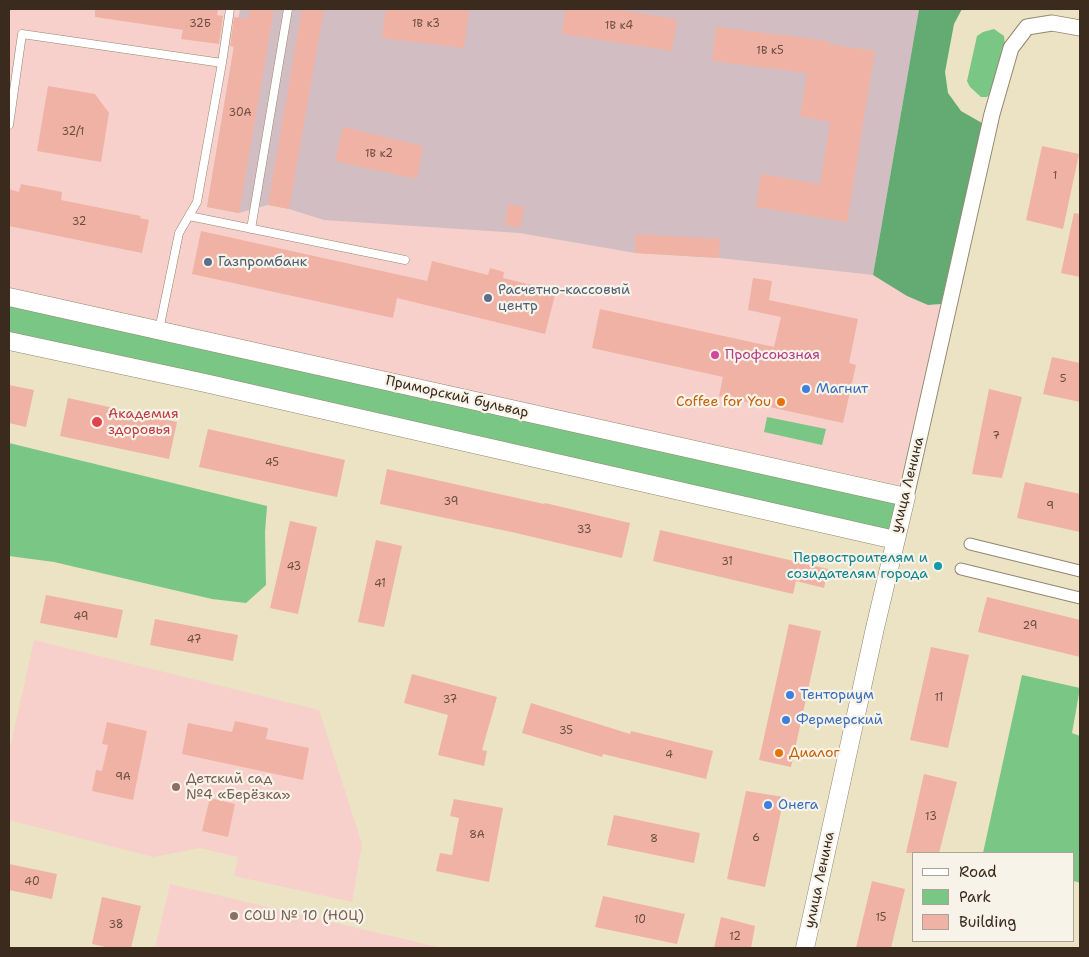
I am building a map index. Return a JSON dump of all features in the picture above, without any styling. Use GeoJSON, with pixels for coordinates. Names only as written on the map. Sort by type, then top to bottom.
{"type":"FeatureCollection","features":[{"type":"Feature","properties":{"kind":"street","name":"улица Ленина"},"geometry":{"type":"LineString","coordinates":[[805,948],[992,114],[1011,48],[1027,27],[1052,23],[1080,28]]}},
{"type":"Feature","properties":{"kind":"street","name":"Приморский бульвар"},"geometry":{"type":"LineString","coordinates":[[9,297],[906,497]]}},
{"type":"Feature","properties":{"kind":"street"},"geometry":{"type":"LineString","coordinates":[[9,341],[205,383],[895,540]]}},
{"type":"Feature","properties":{"kind":"street"},"geometry":{"type":"LineString","coordinates":[[970,544],[1080,571]]}},
{"type":"Feature","properties":{"kind":"street"},"geometry":{"type":"LineString","coordinates":[[961,569],[1080,598]]}},
{"type":"Feature","properties":{"kind":"lane"},"geometry":{"type":"LineString","coordinates":[[159,330],[179,233],[197,202],[230,9]]}},
{"type":"Feature","properties":{"kind":"lane"},"geometry":{"type":"LineString","coordinates":[[251,229],[288,9]]}},
{"type":"Feature","properties":{"kind":"lane"},"geometry":{"type":"LineString","coordinates":[[9,125],[22,34],[222,63]]}},
{"type":"Feature","properties":{"kind":"lane"},"geometry":{"type":"LineString","coordinates":[[189,216],[405,260]]}},
{"type":"Feature","properties":{"kind":"shaded area"},"geometry":{"type":"Polygon","coordinates":[[[9,9],[240,9],[207,207],[239,213],[268,205],[289,209],[519,233],[635,253],[719,258],[873,275],[907,296],[928,305],[941,304],[899,485],[9,290],[9,9]]]}},
{"type":"Feature","properties":{"kind":"shaded area"},"geometry":{"type":"Polygon","coordinates":[[[240,9],[919,9],[873,275],[719,258],[635,253],[519,233],[324,220],[289,209],[268,205],[239,213],[207,207],[240,9]]]}},
{"type":"Feature","properties":{"kind":"shaded area","name":"Детский сад №4 «Берёзка»"},"geometry":{"type":"Polygon","coordinates":[[[34,640],[319,710],[362,844],[352,902],[234,876],[238,857],[200,848],[153,857],[9,820],[9,753],[34,640]]]}},
{"type":"Feature","properties":{"kind":"shaded area","name":"СОШ № 10 (НОЦ)"},"geometry":{"type":"Polygon","coordinates":[[[170,884],[442,948],[155,948],[170,884]]]}},
{"type":"Feature","properties":{"kind":"green space"},"geometry":{"type":"Polygon","coordinates":[[[919,9],[962,9],[954,24],[945,72],[948,93],[961,111],[982,123],[941,304],[928,305],[907,296],[873,275],[919,9]]]}},
{"type":"Feature","properties":{"kind":"green space"},"geometry":{"type":"Polygon","coordinates":[[[994,29],[1004,36],[1005,45],[995,89],[987,97],[981,97],[970,87],[967,81],[977,36],[994,29]]]}},
{"type":"Feature","properties":{"kind":"green space"},"geometry":{"type":"Polygon","coordinates":[[[9,297],[906,497],[895,540],[9,341],[9,297]]]}},
{"type":"Feature","properties":{"kind":"green space"},"geometry":{"type":"Polygon","coordinates":[[[767,417],[826,429],[822,445],[764,432],[767,417]]]}},
{"type":"Feature","properties":{"kind":"green space"},"geometry":{"type":"Polygon","coordinates":[[[9,443],[267,506],[265,532],[266,585],[246,603],[212,599],[54,562],[9,556],[9,443]]]}},
{"type":"Feature","properties":{"kind":"green space"},"geometry":{"type":"Polygon","coordinates":[[[1022,675],[1080,688],[1072,733],[1080,736],[1080,883],[1074,881],[1074,852],[983,852],[1022,675]]]}},
{"type":"Feature","properties":{"kind":"building"},"geometry":{"type":"Polygon","coordinates":[[[95,9],[218,9],[217,15],[223,16],[219,44],[181,39],[183,30],[95,17],[95,9]]]}},
{"type":"Feature","properties":{"kind":"building"},"geometry":{"type":"Polygon","coordinates":[[[250,9],[274,9],[239,213],[207,207],[234,47],[230,46],[234,17],[248,19],[250,9]]]}},
{"type":"Feature","properties":{"kind":"building"},"geometry":{"type":"Polygon","coordinates":[[[302,9],[324,9],[289,209],[268,205],[302,9]]]}},
{"type":"Feature","properties":{"kind":"building"},"geometry":{"type":"Polygon","coordinates":[[[386,9],[469,9],[464,48],[382,38],[386,9]]]}},
{"type":"Feature","properties":{"kind":"building"},"geometry":{"type":"Polygon","coordinates":[[[565,9],[611,9],[677,19],[672,51],[562,34],[565,9]]]}},
{"type":"Feature","properties":{"kind":"building"},"geometry":{"type":"Polygon","coordinates":[[[716,27],[829,41],[829,44],[875,51],[847,222],[756,207],[761,174],[820,184],[830,122],[800,116],[807,73],[712,61],[716,27]]]}},
{"type":"Feature","properties":{"kind":"building"},"geometry":{"type":"Polygon","coordinates":[[[48,86],[95,94],[109,113],[101,162],[37,151],[48,86]]]}},
{"type":"Feature","properties":{"kind":"building"},"geometry":{"type":"Polygon","coordinates":[[[343,127],[423,146],[417,179],[335,161],[343,127]]]}},
{"type":"Feature","properties":{"kind":"building"},"geometry":{"type":"Polygon","coordinates":[[[1042,146],[1079,154],[1063,229],[1026,220],[1042,146]]]}},
{"type":"Feature","properties":{"kind":"building"},"geometry":{"type":"Polygon","coordinates":[[[21,184],[62,192],[61,200],[141,216],[140,218],[149,220],[142,253],[9,226],[9,189],[19,192],[21,184]]]}},
{"type":"Feature","properties":{"kind":"building"},"geometry":{"type":"Polygon","coordinates":[[[508,204],[524,207],[520,228],[505,225],[508,204]]]}},
{"type":"Feature","properties":{"kind":"building"},"geometry":{"type":"Polygon","coordinates":[[[1074,213],[1080,214],[1080,277],[1061,273],[1074,213]]]}},
{"type":"Feature","properties":{"kind":"building"},"geometry":{"type":"Polygon","coordinates":[[[201,231],[427,281],[432,261],[488,275],[490,268],[504,272],[503,278],[556,291],[545,334],[397,298],[393,318],[192,274],[201,231]]]}},
{"type":"Feature","properties":{"kind":"building"},"geometry":{"type":"Polygon","coordinates":[[[636,234],[720,239],[719,258],[635,253],[636,234]]]}},
{"type":"Feature","properties":{"kind":"building"},"geometry":{"type":"Polygon","coordinates":[[[753,278],[772,281],[769,300],[858,319],[849,363],[856,365],[843,423],[719,396],[723,377],[592,348],[600,309],[774,347],[781,317],[748,310],[753,278]]]}},
{"type":"Feature","properties":{"kind":"building"},"geometry":{"type":"Polygon","coordinates":[[[1052,357],[1080,363],[1080,402],[1043,394],[1052,357]]]}},
{"type":"Feature","properties":{"kind":"building"},"geometry":{"type":"Polygon","coordinates":[[[9,385],[34,390],[26,427],[9,423],[9,385]]]}},
{"type":"Feature","properties":{"kind":"building"},"geometry":{"type":"Polygon","coordinates":[[[989,389],[1022,397],[1002,478],[972,474],[989,389]]]}},
{"type":"Feature","properties":{"kind":"building"},"geometry":{"type":"Polygon","coordinates":[[[68,398],[177,422],[169,459],[60,436],[68,398]]]}},
{"type":"Feature","properties":{"kind":"building"},"geometry":{"type":"Polygon","coordinates":[[[208,429],[345,460],[337,497],[199,467],[208,429]]]}},
{"type":"Feature","properties":{"kind":"building"},"geometry":{"type":"Polygon","coordinates":[[[387,469],[630,523],[622,558],[380,504],[387,469]]]}},
{"type":"Feature","properties":{"kind":"building"},"geometry":{"type":"Polygon","coordinates":[[[1025,482],[1080,494],[1080,532],[1017,518],[1025,482]]]}},
{"type":"Feature","properties":{"kind":"building"},"geometry":{"type":"Polygon","coordinates":[[[290,521],[317,527],[298,614],[270,608],[290,521]]]}},
{"type":"Feature","properties":{"kind":"building"},"geometry":{"type":"Polygon","coordinates":[[[660,530],[828,569],[824,588],[796,581],[793,594],[653,561],[660,530]]]}},
{"type":"Feature","properties":{"kind":"building"},"geometry":{"type":"Polygon","coordinates":[[[376,540],[402,546],[384,627],[358,622],[376,540]]]}},
{"type":"Feature","properties":{"kind":"building"},"geometry":{"type":"Polygon","coordinates":[[[46,595],[123,610],[117,638],[40,623],[46,595]]]}},
{"type":"Feature","properties":{"kind":"building"},"geometry":{"type":"Polygon","coordinates":[[[987,597],[1080,620],[1080,657],[978,632],[987,597]]]}},
{"type":"Feature","properties":{"kind":"building"},"geometry":{"type":"Polygon","coordinates":[[[155,619],[238,635],[233,661],[150,645],[155,619]]]}},
{"type":"Feature","properties":{"kind":"building"},"geometry":{"type":"Polygon","coordinates":[[[789,624],[821,631],[791,767],[759,760],[789,624]]]}},
{"type":"Feature","properties":{"kind":"building"},"geometry":{"type":"Polygon","coordinates":[[[931,647],[969,655],[948,748],[910,740],[931,647]]]}},
{"type":"Feature","properties":{"kind":"building"},"geometry":{"type":"Polygon","coordinates":[[[412,674],[497,697],[482,750],[487,751],[484,766],[438,755],[448,715],[404,703],[412,674]]]}},
{"type":"Feature","properties":{"kind":"building"},"geometry":{"type":"Polygon","coordinates":[[[531,703],[630,734],[631,731],[713,751],[706,779],[603,754],[602,757],[522,733],[531,703]]]}},
{"type":"Feature","properties":{"kind":"building"},"geometry":{"type":"Polygon","coordinates":[[[235,721],[268,728],[266,739],[309,748],[303,780],[182,754],[188,723],[232,732],[235,721]]]}},
{"type":"Feature","properties":{"kind":"building"},"geometry":{"type":"Polygon","coordinates":[[[107,722],[147,731],[133,800],[92,791],[96,770],[102,771],[108,745],[102,744],[107,722]]]}},
{"type":"Feature","properties":{"kind":"building"},"geometry":{"type":"Polygon","coordinates":[[[924,774],[957,782],[939,852],[906,853],[924,774]]]}},
{"type":"Feature","properties":{"kind":"building"},"geometry":{"type":"Polygon","coordinates":[[[746,791],[784,797],[765,887],[727,879],[746,791]]]}},
{"type":"Feature","properties":{"kind":"building"},"geometry":{"type":"Polygon","coordinates":[[[210,798],[235,804],[228,837],[202,831],[210,798]]]}},
{"type":"Feature","properties":{"kind":"building"},"geometry":{"type":"Polygon","coordinates":[[[454,799],[503,808],[489,882],[436,871],[440,853],[452,855],[459,818],[450,816],[454,799]]]}},
{"type":"Feature","properties":{"kind":"building"},"geometry":{"type":"Polygon","coordinates":[[[614,815],[700,833],[694,863],[607,845],[614,815]]]}},
{"type":"Feature","properties":{"kind":"building"},"geometry":{"type":"Polygon","coordinates":[[[9,864],[57,874],[52,899],[9,890],[9,864]]]}},
{"type":"Feature","properties":{"kind":"building"},"geometry":{"type":"Polygon","coordinates":[[[872,881],[905,889],[891,948],[856,948],[872,881]]]}},
{"type":"Feature","properties":{"kind":"building"},"geometry":{"type":"Polygon","coordinates":[[[603,896],[685,914],[677,944],[595,927],[603,896]]]}},
{"type":"Feature","properties":{"kind":"building"},"geometry":{"type":"Polygon","coordinates":[[[102,897],[141,906],[131,948],[110,948],[92,944],[102,897]]]}},
{"type":"Feature","properties":{"kind":"building"},"geometry":{"type":"Polygon","coordinates":[[[721,917],[755,926],[751,948],[714,948],[721,917]]]}},
{"type":"Feature","properties":{"kind":"place","name":"Газпромбанк"},"geometry":{"type":"Point","coordinates":[208,262]}},
{"type":"Feature","properties":{"kind":"place","name":"Расчетно-кассовый центр"},"geometry":{"type":"Point","coordinates":[488,298]}},
{"type":"Feature","properties":{"kind":"place","name":"Профсоюзная"},"geometry":{"type":"Point","coordinates":[715,355]}},
{"type":"Feature","properties":{"kind":"place","name":"Магнит"},"geometry":{"type":"Point","coordinates":[806,389]}},
{"type":"Feature","properties":{"kind":"place","name":"Coffee for You"},"geometry":{"type":"Point","coordinates":[781,402]}},
{"type":"Feature","properties":{"kind":"place","name":"Академия здоровья"},"geometry":{"type":"Point","coordinates":[97,422]}},
{"type":"Feature","properties":{"kind":"place","name":"Первостроителям и созидателям города"},"geometry":{"type":"Point","coordinates":[938,566]}},
{"type":"Feature","properties":{"kind":"place","name":"Тенториум"},"geometry":{"type":"Point","coordinates":[790,695]}},
{"type":"Feature","properties":{"kind":"place","name":"Фермерский"},"geometry":{"type":"Point","coordinates":[786,720]}},
{"type":"Feature","properties":{"kind":"place","name":"Диалог"},"geometry":{"type":"Point","coordinates":[779,753]}},
{"type":"Feature","properties":{"kind":"place","name":"Детский сад №4 «Берёзка»"},"geometry":{"type":"Point","coordinates":[176,787]}},
{"type":"Feature","properties":{"kind":"place","name":"Онега"},"geometry":{"type":"Point","coordinates":[768,805]}},
{"type":"Feature","properties":{"kind":"place","name":"СОШ № 10 (НОЦ)"},"geometry":{"type":"Point","coordinates":[234,916]}}]}
